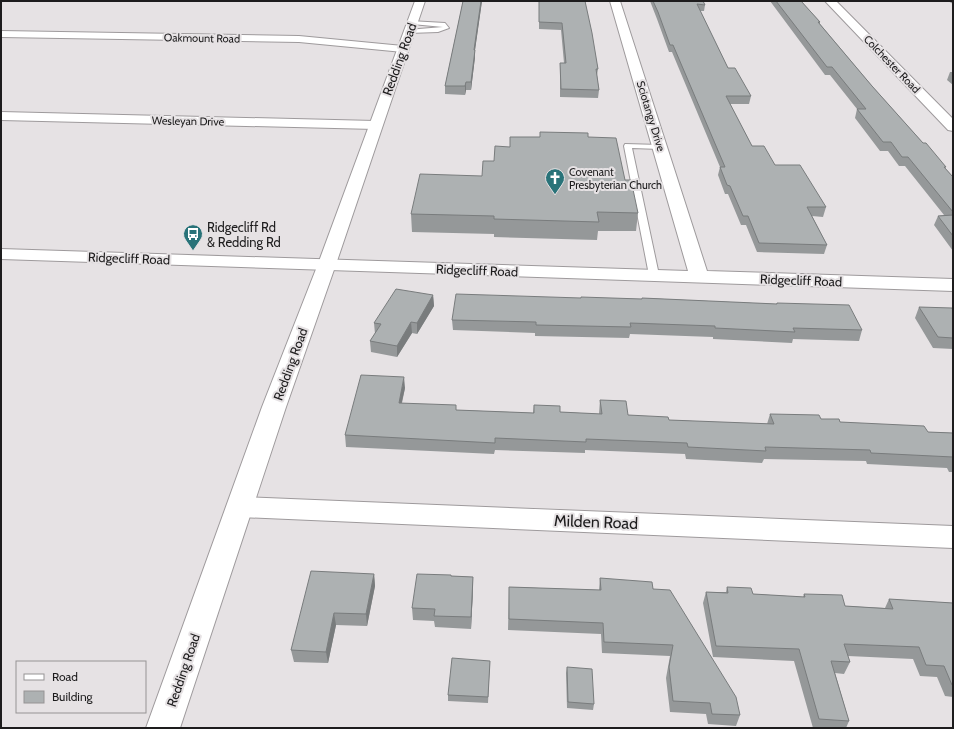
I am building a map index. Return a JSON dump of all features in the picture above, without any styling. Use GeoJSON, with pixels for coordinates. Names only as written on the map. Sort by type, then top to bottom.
{"type":"FeatureCollection","features":[{"type":"Feature","properties":{"kind":"street","name":"Redding Road"},"geometry":{"type":"LineString","coordinates":[[163,728],[420,1]]}},
{"type":"Feature","properties":{"kind":"street","name":"Sciotangy Drive"},"geometry":{"type":"LineString","coordinates":[[615,1],[699,277]]}},
{"type":"Feature","properties":{"kind":"street","name":"Colchester Road"},"geometry":{"type":"LineString","coordinates":[[830,1],[953,127]]}},
{"type":"Feature","properties":{"kind":"street","name":"Oakmount Road"},"geometry":{"type":"LineString","coordinates":[[1,34],[304,40],[372,48],[408,34]]}},
{"type":"Feature","properties":{"kind":"street","name":"Wesleyan Drive"},"geometry":{"type":"LineString","coordinates":[[1,116],[375,125]]}},
{"type":"Feature","properties":{"kind":"street","name":"Ridgecliff Road"},"geometry":{"type":"LineString","coordinates":[[1,254],[953,285]]}},
{"type":"Feature","properties":{"kind":"street","name":"Milden Road"},"geometry":{"type":"LineString","coordinates":[[240,507],[953,537]]}},
{"type":"Feature","properties":{"kind":"lane"},"geometry":{"type":"LineString","coordinates":[[438,23],[445,25],[446,28],[408,34],[438,23]]}},
{"type":"Feature","properties":{"kind":"lane"},"geometry":{"type":"LineString","coordinates":[[654,275],[628,146],[660,146]]}},
{"type":"Feature","properties":{"kind":"building"},"geometry":{"type":"Polygon","coordinates":[[[463,1],[481,1],[471,82],[466,82],[465,86],[445,86],[463,1]]]}},
{"type":"Feature","properties":{"kind":"building"},"geometry":{"type":"Polygon","coordinates":[[[539,1],[585,1],[598,69],[596,69],[599,90],[561,89],[560,63],[566,63],[562,23],[539,22],[539,1]]]}},
{"type":"Feature","properties":{"kind":"building"},"geometry":{"type":"Polygon","coordinates":[[[653,1],[703,1],[705,5],[697,4],[728,68],[735,68],[751,96],[726,96],[752,146],[764,146],[775,165],[800,165],[826,207],[807,207],[827,245],[759,243],[748,216],[743,216],[730,186],[727,185],[720,167],[725,167],[673,45],[670,45],[653,1]]]}},
{"type":"Feature","properties":{"kind":"building"},"geometry":{"type":"Polygon","coordinates":[[[776,1],[801,1],[872,86],[923,143],[926,143],[953,177],[953,212],[908,157],[902,157],[891,142],[883,142],[857,109],[866,109],[832,67],[827,67],[776,1]]]}},
{"type":"Feature","properties":{"kind":"building","name":"Covenant Presbyterian Church"},"geometry":{"type":"Polygon","coordinates":[[[540,132],[588,133],[588,137],[616,138],[625,180],[631,180],[638,213],[597,212],[599,222],[494,219],[494,216],[411,214],[420,174],[482,176],[483,161],[494,161],[495,146],[510,147],[510,137],[540,137],[540,132]]]}},
{"type":"Feature","properties":{"kind":"building"},"geometry":{"type":"Polygon","coordinates":[[[953,215],[953,236],[938,216],[953,215]]]}},
{"type":"Feature","properties":{"kind":"building"},"geometry":{"type":"Polygon","coordinates":[[[396,289],[433,295],[417,323],[411,322],[397,346],[370,341],[381,324],[374,323],[396,289]]]}},
{"type":"Feature","properties":{"kind":"building"},"geometry":{"type":"Polygon","coordinates":[[[456,294],[581,298],[642,298],[777,304],[849,305],[862,330],[793,328],[795,332],[715,328],[715,326],[630,323],[631,327],[536,325],[536,322],[452,320],[456,294]]]}},
{"type":"Feature","properties":{"kind":"building"},"geometry":{"type":"Polygon","coordinates":[[[919,307],[952,308],[953,338],[938,337],[919,307]]]}},
{"type":"Feature","properties":{"kind":"building"},"geometry":{"type":"Polygon","coordinates":[[[361,375],[404,377],[399,403],[456,405],[456,410],[534,413],[534,405],[560,406],[560,412],[602,414],[600,400],[626,401],[628,415],[668,417],[669,420],[774,424],[770,414],[819,415],[821,419],[839,419],[840,422],[924,426],[928,432],[953,433],[953,457],[871,453],[870,450],[765,447],[766,451],[688,447],[687,443],[586,439],[586,442],[495,438],[495,443],[345,435],[361,375]]]}},
{"type":"Feature","properties":{"kind":"building"},"geometry":{"type":"Polygon","coordinates":[[[311,571],[374,574],[366,614],[334,613],[326,652],[291,650],[311,571]]]}},
{"type":"Feature","properties":{"kind":"building"},"geometry":{"type":"Polygon","coordinates":[[[417,574],[473,577],[471,617],[434,616],[435,609],[412,608],[417,574]]]}},
{"type":"Feature","properties":{"kind":"building"},"geometry":{"type":"Polygon","coordinates":[[[600,578],[652,582],[653,589],[670,590],[736,697],[740,715],[712,714],[710,703],[673,701],[669,667],[673,645],[604,642],[603,623],[509,619],[509,587],[601,590],[600,578]]]}},
{"type":"Feature","properties":{"kind":"building"},"geometry":{"type":"Polygon","coordinates":[[[727,587],[751,588],[753,594],[805,597],[804,594],[842,595],[845,606],[893,609],[889,599],[953,603],[953,685],[944,666],[926,665],[919,647],[844,644],[850,662],[831,661],[849,721],[819,719],[799,649],[716,646],[706,592],[728,593],[727,587]]]}},
{"type":"Feature","properties":{"kind":"building"},"geometry":{"type":"Polygon","coordinates":[[[452,658],[490,661],[488,697],[448,695],[452,658]]]}},
{"type":"Feature","properties":{"kind":"building"},"geometry":{"type":"Polygon","coordinates":[[[567,667],[592,669],[594,704],[568,702],[567,667]]]}},
{"type":"Feature","properties":{"kind":"place","name":"Covenant Presbyterian Church"},"geometry":{"type":"Point","coordinates":[555,195]}},
{"type":"Feature","properties":{"kind":"place","name":"Ridgecliff Rd & Redding Rd"},"geometry":{"type":"Point","coordinates":[193,251]}}]}
